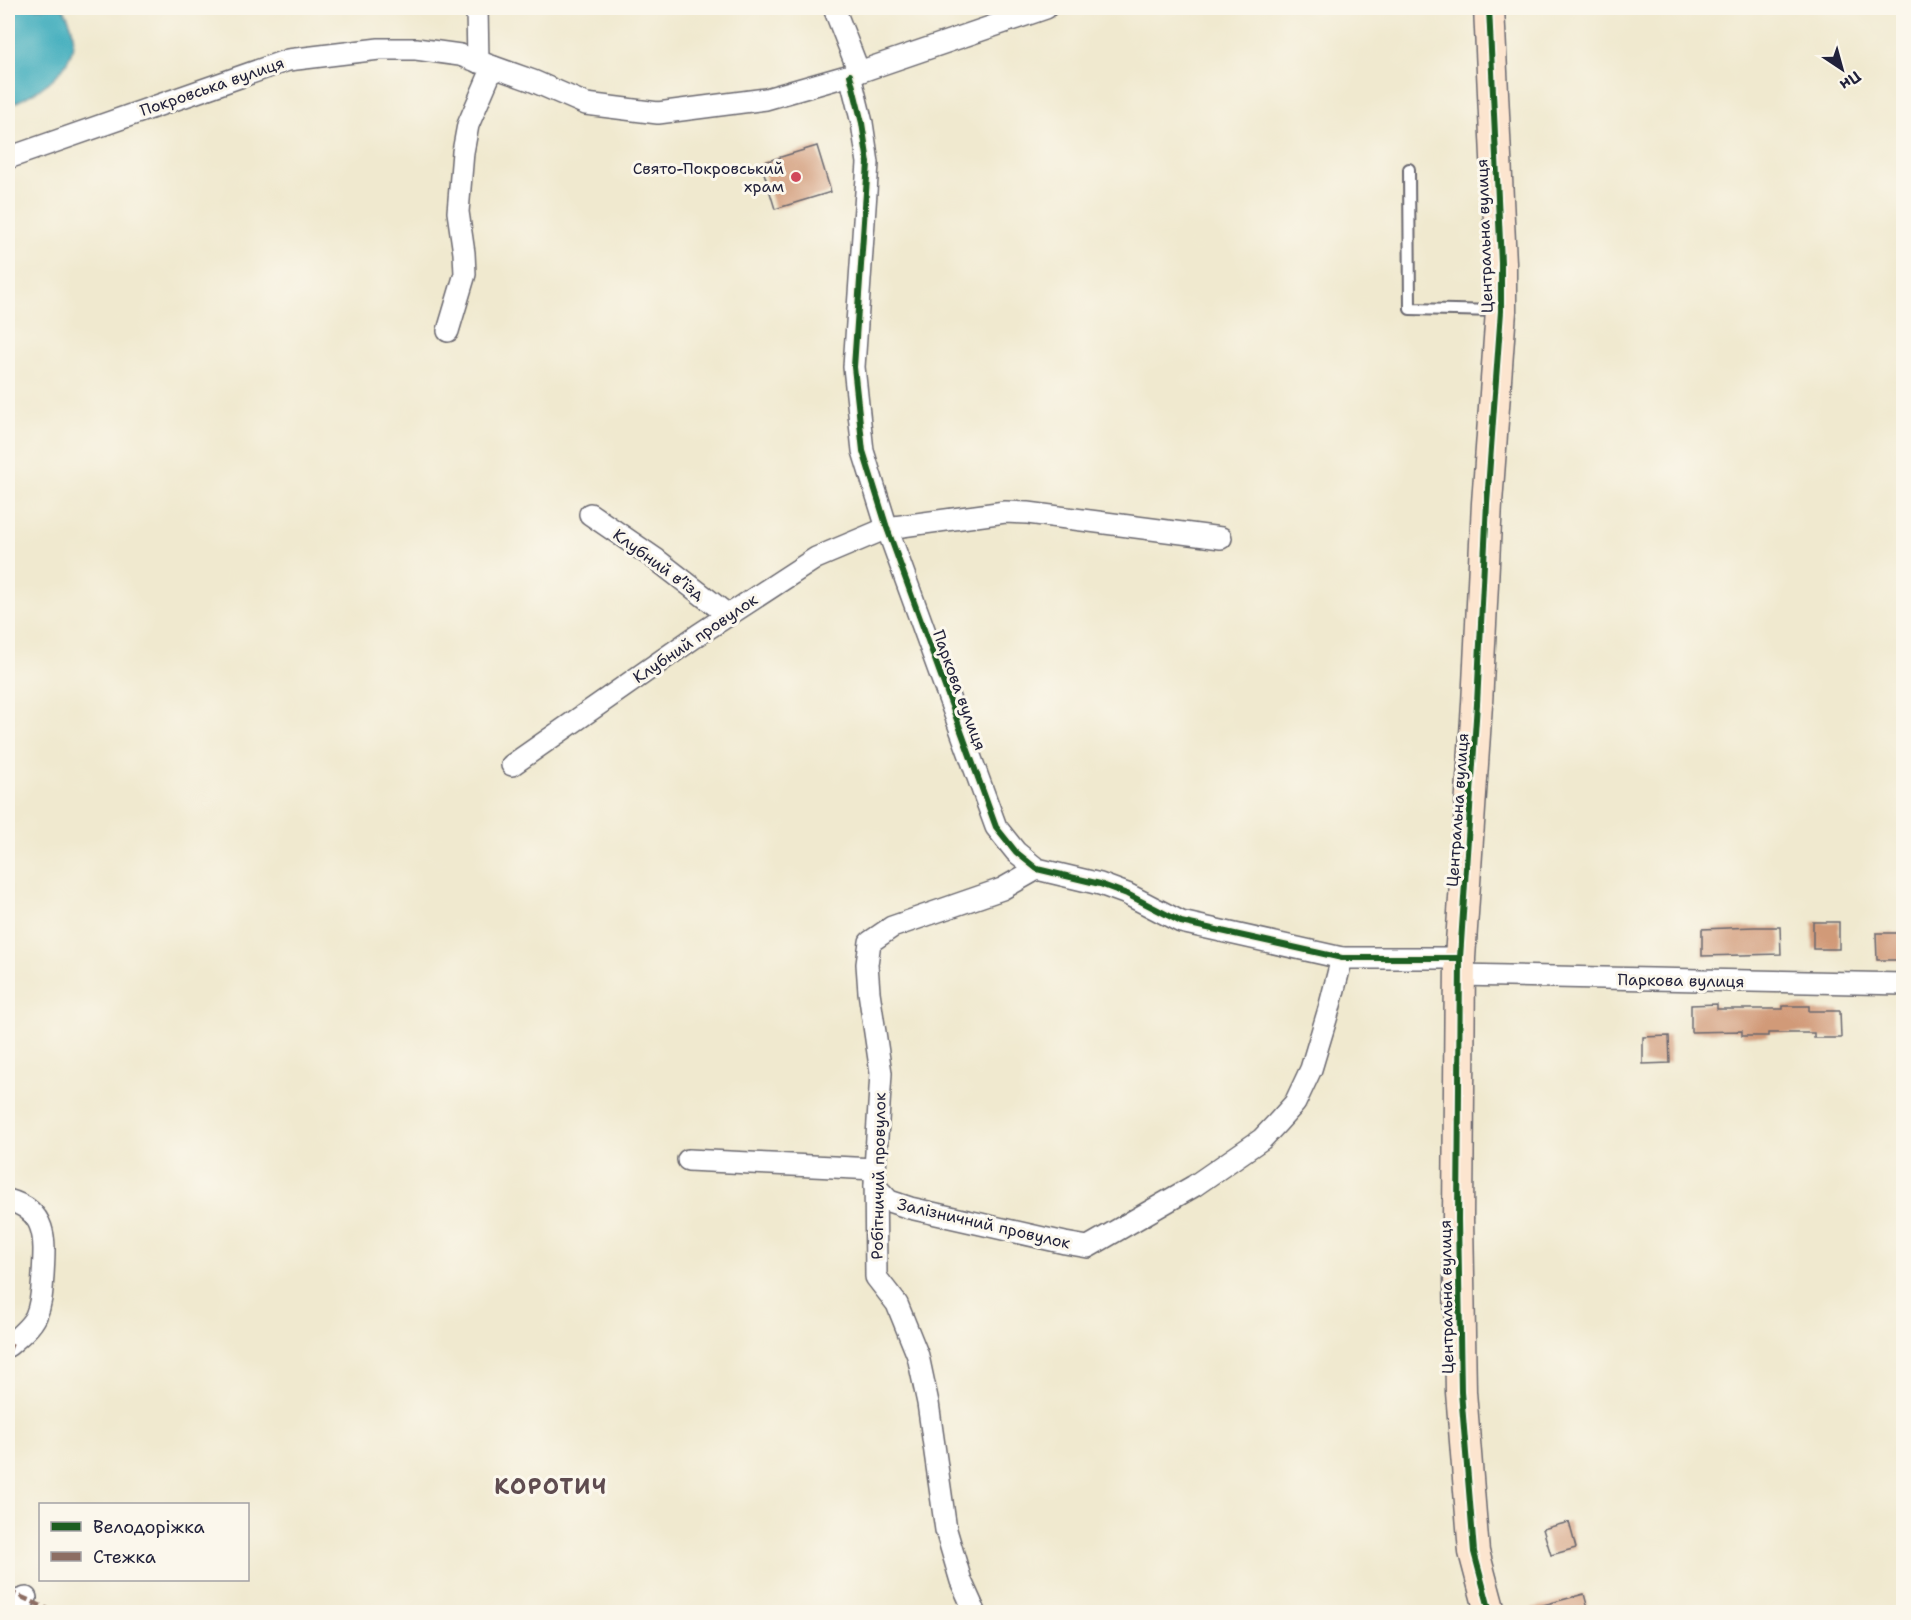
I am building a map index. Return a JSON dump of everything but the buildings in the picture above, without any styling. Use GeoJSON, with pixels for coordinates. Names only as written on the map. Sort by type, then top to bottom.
{"type":"FeatureCollection","features":[{"type":"Feature","properties":{"kind":"street"},"geometry":{"type":"LineString","coordinates":[[448,331],[465,274],[458,212],[463,152],[485,64],[477,8]]}},
{"type":"Feature","properties":{"kind":"street","name":"Паркова вулиця"},"geometry":{"type":"LineString","coordinates":[[834,8],[854,74],[868,164],[854,367],[863,451],[887,528],[996,827],[1016,852],[1036,869],[1100,884],[1128,894],[1181,922],[1342,958],[1460,967],[1904,984]]}},
{"type":"Feature","properties":{"kind":"street","name":"Покровська вулиця"},"geometry":{"type":"LineString","coordinates":[[8,158],[288,60],[379,49],[417,49],[460,55],[586,104],[658,113],[766,99],[854,74],[1046,8]]}},
{"type":"Feature","properties":{"kind":"street","name":"Центральна вулиця"},"geometry":{"type":"LineString","coordinates":[[1489,8],[1501,262],[1501,311],[1487,503],[1478,704],[1460,967],[1458,1219],[1461,1392],[1474,1551],[1490,1612]]}},
{"type":"Feature","properties":{"kind":"street","name":"Клубний провулок"},"geometry":{"type":"LineString","coordinates":[[512,765],[728,615],[816,558],[887,528],[1005,513],[1028,513],[1221,538]]}},
{"type":"Feature","properties":{"kind":"street","name":"Клубний в’їзд"},"geometry":{"type":"LineString","coordinates":[[591,514],[657,560],[728,615]]}},
{"type":"Feature","properties":{"kind":"street","name":"Робітничий провулок"},"geometry":{"type":"LineString","coordinates":[[975,1612],[962,1581],[946,1530],[928,1403],[918,1356],[897,1304],[876,1277],[875,1178],[881,1072],[867,964],[870,942],[892,927],[1002,889],[1036,869]]}},
{"type":"Feature","properties":{"kind":"street","name":"Залізничний провулок"},"geometry":{"type":"LineString","coordinates":[[875,1178],[890,1201],[910,1208],[1088,1247],[1194,1186],[1262,1139],[1295,1103],[1311,1069],[1342,958]]}},
{"type":"Feature","properties":{"kind":"street"},"geometry":{"type":"LineString","coordinates":[[688,1160],[875,1178]]}},
{"type":"Feature","properties":{"kind":"street"},"geometry":{"type":"LineString","coordinates":[[8,1200],[19,1204],[37,1219],[45,1240],[42,1300],[39,1309],[35,1318],[8,1346]]}},
{"type":"Feature","properties":{"kind":"lane"},"geometry":{"type":"LineString","coordinates":[[1409,169],[1410,309],[1501,311]]}},
{"type":"Feature","properties":{"kind":"water"},"geometry":{"type":"Polygon","coordinates":[[[8,8],[63,8],[71,26],[73,41],[70,56],[52,80],[8,106],[8,8]]]}},
{"type":"Feature","properties":{"kind":"marked path"},"geometry":{"type":"LineString","coordinates":[[8,1352],[13,1341]]}},
{"type":"Feature","properties":{"kind":"marked path"},"geometry":{"type":"LineString","coordinates":[[8,1591],[55,1612]]}},
{"type":"Feature","properties":{"kind":"cycle path"},"geometry":{"type":"LineString","coordinates":[[1489,8],[1501,263],[1501,311],[1487,503],[1477,704],[1460,958],[1458,1219],[1461,1392],[1474,1552],[1490,1612]]}},
{"type":"Feature","properties":{"kind":"cycle path"},"geometry":{"type":"LineString","coordinates":[[850,75],[862,123],[868,163],[854,367],[863,451],[887,528],[996,827],[1016,852],[1037,869],[1100,884],[1127,894],[1181,922],[1342,958],[1460,958]]}},
{"type":"Feature","properties":{"kind":"place","name":"Свято-Покровський храм"},"geometry":{"type":"Point","coordinates":[796,177]}},
{"type":"Feature","properties":{"kind":"district","name":"КОРОТИЧ"},"geometry":{"type":"Point","coordinates":[551,1486]}}]}
